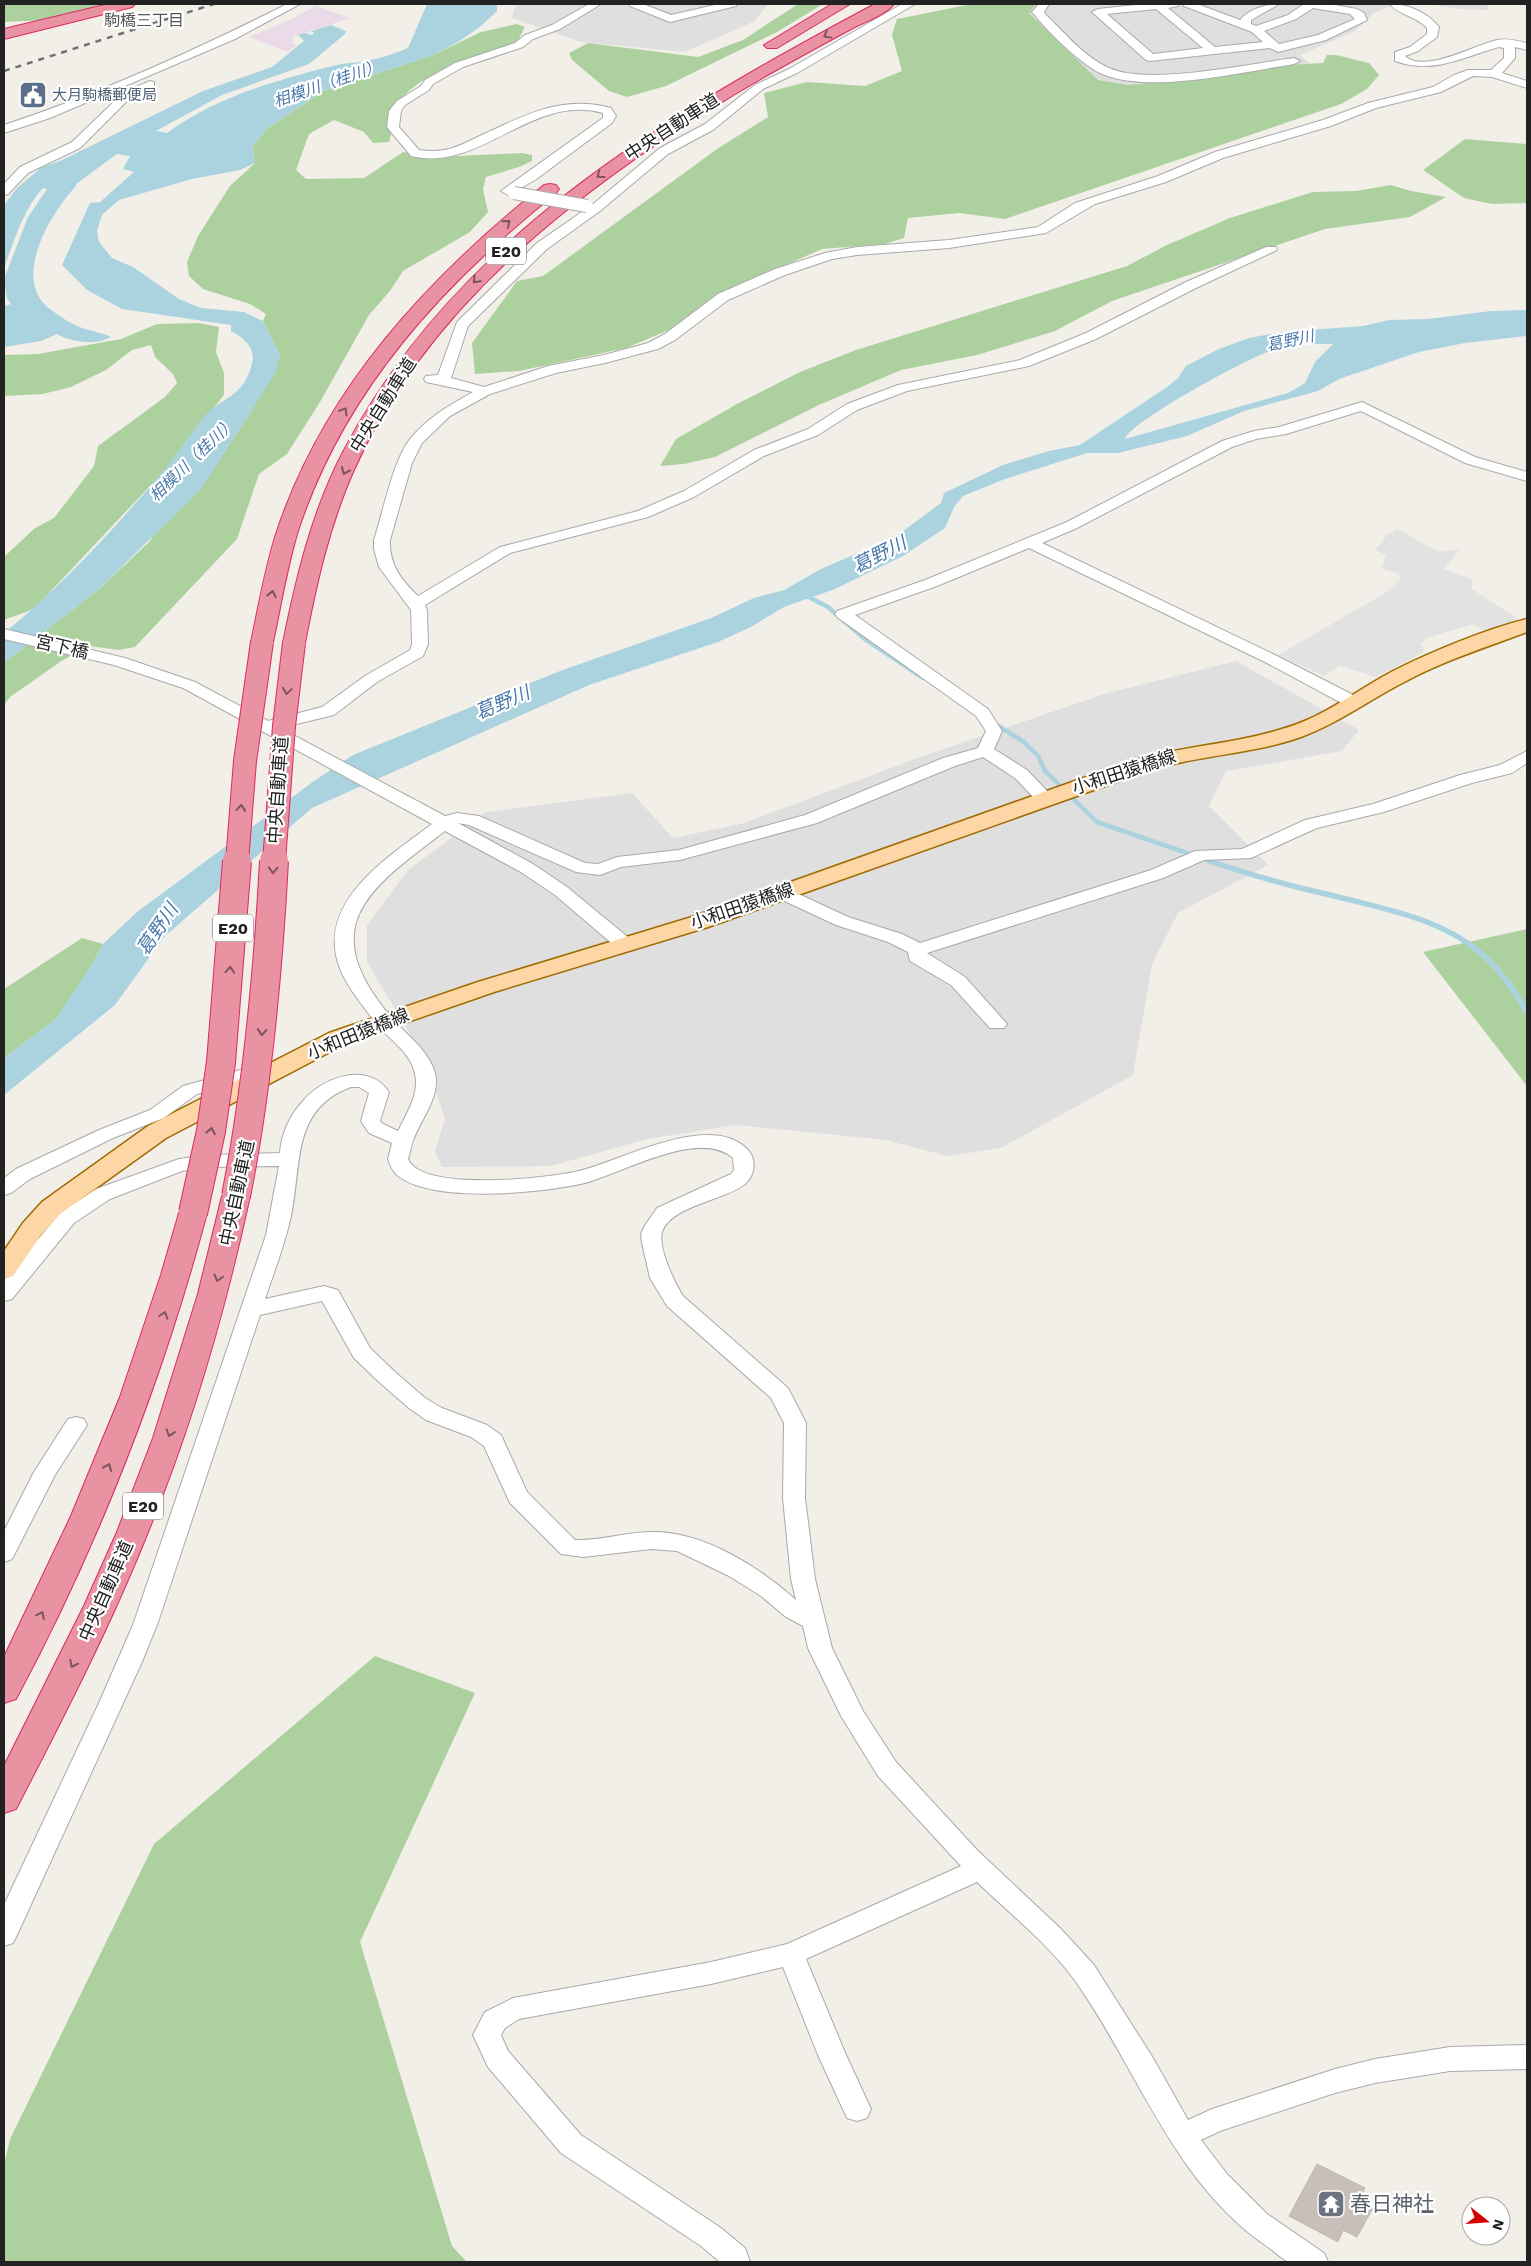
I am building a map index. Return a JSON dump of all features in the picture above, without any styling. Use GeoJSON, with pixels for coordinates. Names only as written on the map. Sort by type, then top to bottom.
{"type":"FeatureCollection","features":[{"type":"Feature","properties":{"kind":"highway"},"geometry":{"type":"LineString","coordinates":[[4,34],[53,20],[128,4]]}},
{"type":"Feature","properties":{"kind":"highway"},"geometry":{"type":"LineString","coordinates":[[754,56],[842,4]]}},
{"type":"Feature","properties":{"kind":"highway","name":"中央自動車道"},"geometry":{"type":"LineString","coordinates":[[632,132],[754,56],[848,4]]}},
{"type":"Feature","properties":{"kind":"highway","name":"中央自動車道"},"geometry":{"type":"LineString","coordinates":[[4,1799],[83,1645],[114,1577],[156,1473],[200,1341],[225,1248],[250,1127],[259,1064],[267,980],[279,767],[294,643],[301,607],[320,534],[352,453],[392,384],[459,298],[536,224],[613,165],[767,68],[886,4]]}},
{"type":"Feature","properties":{"kind":"highway","name":"中央自動車道"},"geometry":{"type":"LineString","coordinates":[[4,1690],[90,1510],[122,1435],[165,1313],[193,1213],[211,1131],[221,1062],[245,761],[262,642],[278,569],[304,489],[322,451],[362,381],[404,324],[454,271],[513,218],[563,180]]}},
{"type":"Feature","properties":{"kind":"main road","name":"小和田猿橋線"},"geometry":{"type":"LineString","coordinates":[[4,1270],[32,1228],[51,1208],[156,1132],[338,1038],[384,1021],[623,943],[700,922],[782,892],[871,863],[1044,798],[1172,756],[1292,733],[1317,723],[1438,658],[1527,626]]}},
{"type":"Feature","properties":{"kind":"street"},"geometry":{"type":"LineString","coordinates":[[4,130],[46,115],[231,37],[295,4]]}},
{"type":"Feature","properties":{"kind":"street"},"geometry":{"type":"LineString","coordinates":[[592,207],[507,191],[531,177],[608,120],[610,116],[607,111],[598,107],[582,104],[566,105],[548,111],[458,152],[434,156],[414,153],[393,127],[395,111],[400,103],[458,65],[512,48],[528,37],[556,27],[596,4]]}},
{"type":"Feature","properties":{"kind":"street"},"geometry":{"type":"LineString","coordinates":[[634,4],[670,19],[732,4]]}},
{"type":"Feature","properties":{"kind":"street"},"geometry":{"type":"LineString","coordinates":[[485,391],[437,380],[462,325],[523,263],[664,151],[709,127],[758,87],[794,71],[869,25],[910,4]]}},
{"type":"Feature","properties":{"kind":"street"},"geometry":{"type":"LineString","coordinates":[[1044,4],[1038,12],[1041,16],[1097,66],[1106,72],[1123,76],[1159,78],[1294,61],[1240,21]]}},
{"type":"Feature","properties":{"kind":"street"},"geometry":{"type":"LineString","coordinates":[[1174,4],[1098,12],[1150,58],[1212,50],[1274,46],[1322,38],[1361,20],[1360,15],[1353,11],[1311,4],[1287,20],[1240,21],[1188,4]]}},
{"type":"Feature","properties":{"kind":"street"},"geometry":{"type":"LineString","coordinates":[[1240,21],[1271,4]]}},
{"type":"Feature","properties":{"kind":"street"},"geometry":{"type":"LineString","coordinates":[[1395,4],[1423,17],[1433,27],[1433,35],[1427,41],[1399,54],[1399,59],[1408,63],[1418,65],[1436,64],[1498,43],[1508,42],[1527,47]]}},
{"type":"Feature","properties":{"kind":"street"},"geometry":{"type":"LineString","coordinates":[[1159,6],[1212,50]]}},
{"type":"Feature","properties":{"kind":"street"},"geometry":{"type":"LineString","coordinates":[[1493,74],[1508,61],[1511,55],[1509,45],[1498,43]]}},
{"type":"Feature","properties":{"kind":"street"},"geometry":{"type":"LineString","coordinates":[[4,191],[24,170],[76,145],[128,94],[172,74],[172,69],[139,80],[130,79]]}},
{"type":"Feature","properties":{"kind":"street"},"geometry":{"type":"LineString","coordinates":[[267,726],[328,711],[372,679],[417,653],[420,644],[419,610],[416,603],[385,565],[380,548],[405,463],[416,441],[430,425],[445,413],[485,391],[553,369],[614,357],[654,346],[670,337],[723,297],[780,272],[830,256],[857,251],[958,243],[1041,230],[1079,206],[1162,179],[1219,155],[1327,124],[1372,106],[1437,90],[1458,77],[1472,72],[1493,74],[1527,85]]}},
{"type":"Feature","properties":{"kind":"street"},"geometry":{"type":"LineString","coordinates":[[416,603],[431,596],[505,550],[643,514],[689,494],[759,453],[812,432],[852,407],[903,388],[1024,363],[1091,336],[1192,285],[1271,250]]}},
{"type":"Feature","properties":{"kind":"street"},"geometry":{"type":"LineString","coordinates":[[1314,2262],[1277,2238],[1236,2204],[1217,2183],[1182,2136],[1143,2066],[1085,1973],[1052,1937],[981,1869],[886,1769],[853,1716],[820,1648],[812,1620],[798,1542],[794,1498],[795,1423],[791,1413],[780,1393],[675,1302],[661,1278],[652,1244],[651,1234],[664,1213],[738,1178],[744,1172],[745,1164],[742,1155],[728,1144],[701,1141],[683,1144],[570,1180],[521,1184],[446,1185],[409,1174],[401,1167],[398,1159],[403,1140],[420,1107],[426,1082],[425,1073],[416,1054],[384,1021],[367,1000],[348,966],[344,943],[348,920],[359,897],[380,872],[446,822],[458,818],[473,820],[503,836],[582,868],[600,870],[617,862],[680,855],[811,819],[949,762],[984,751],[994,731],[982,713],[843,614],[1030,543],[1072,525],[1227,444],[1254,435],[1281,431],[1362,406],[1470,460],[1527,476]]}},
{"type":"Feature","properties":{"kind":"street"},"geometry":{"type":"LineString","coordinates":[[1030,543],[1271,659],[1353,702]]}},
{"type":"Feature","properties":{"kind":"street","name":"宮下橋"},"geometry":{"type":"LineString","coordinates":[[4,634],[119,661],[189,685],[446,822],[527,868],[555,886],[623,943]]}},
{"type":"Feature","properties":{"kind":"street"},"geometry":{"type":"LineString","coordinates":[[984,751],[1021,774],[1044,798]]}},
{"type":"Feature","properties":{"kind":"street"},"geometry":{"type":"LineString","coordinates":[[782,892],[842,921],[895,938],[918,950],[1157,874],[1195,859],[1245,854],[1311,824],[1378,808],[1466,779],[1506,769],[1527,756]]}},
{"type":"Feature","properties":{"kind":"street"},"geometry":{"type":"LineString","coordinates":[[918,950],[917,957],[958,981],[997,1024]]}},
{"type":"Feature","properties":{"kind":"street"},"geometry":{"type":"LineString","coordinates":[[4,1188],[40,1166],[106,1134],[157,1114],[190,1090],[287,1063]]}},
{"type":"Feature","properties":{"kind":"street"},"geometry":{"type":"LineString","coordinates":[[4,1935],[33,1868],[131,1662],[172,1547],[276,1235],[284,1202],[296,1128],[310,1106],[329,1088],[350,1080],[367,1082],[376,1088],[379,1098],[371,1115],[374,1126],[380,1132],[403,1140]]}},
{"type":"Feature","properties":{"kind":"street"},"geometry":{"type":"LineString","coordinates":[[4,1294],[67,1218],[103,1194],[179,1165],[208,1161],[290,1159]]}},
{"type":"Feature","properties":{"kind":"street"},"geometry":{"type":"LineString","coordinates":[[251,1309],[287,1303],[324,1293],[330,1294],[362,1353],[387,1377],[417,1403],[434,1414],[479,1431],[493,1441],[518,1496],[569,1548],[586,1550],[657,1540],[678,1543],[701,1551],[760,1584],[788,1605],[798,1616],[812,1620]]}},
{"type":"Feature","properties":{"kind":"street"},"geometry":{"type":"LineString","coordinates":[[4,1553],[45,1472],[76,1425]]}},
{"type":"Feature","properties":{"kind":"street"},"geometry":{"type":"LineString","coordinates":[[736,2262],[735,2258],[712,2237],[571,2144],[498,2059],[486,2035],[495,2020],[513,2009],[711,1973],[791,1954],[981,1869]]}},
{"type":"Feature","properties":{"kind":"street"},"geometry":{"type":"LineString","coordinates":[[791,1954],[857,2109]]}},
{"type":"Feature","properties":{"kind":"street"},"geometry":{"type":"LineString","coordinates":[[1182,2136],[1212,2121],[1335,2081],[1375,2071],[1450,2058],[1527,2058]]}},
{"type":"Feature","properties":{"kind":"shaded area"},"geometry":{"type":"Polygon","coordinates":[[[516,4],[768,4],[755,21],[685,52],[581,42],[512,18],[516,4]]]}},
{"type":"Feature","properties":{"kind":"shaded area"},"geometry":{"type":"Polygon","coordinates":[[[1022,4],[1396,4],[1374,13],[1355,31],[1300,55],[1311,65],[1131,88],[1092,82],[1015,8],[1022,4]]]}},
{"type":"Feature","properties":{"kind":"shaded area"},"geometry":{"type":"Polygon","coordinates":[[[1431,4],[1487,4],[1489,10],[1459,9],[1431,4]]]}},
{"type":"Feature","properties":{"kind":"shaded area"},"geometry":{"type":"Polygon","coordinates":[[[316,6],[350,18],[293,37],[293,44],[297,44],[288,52],[249,37],[290,20],[316,6]]]}},
{"type":"Feature","properties":{"kind":"shaded area"},"geometry":{"type":"Polygon","coordinates":[[[1397,529],[1439,552],[1460,549],[1444,569],[1472,579],[1472,589],[1518,619],[1488,633],[1474,624],[1426,638],[1421,644],[1424,652],[1376,677],[1340,666],[1324,676],[1278,655],[1387,592],[1401,578],[1398,573],[1382,569],[1386,555],[1375,550],[1387,535],[1397,529]]]}},
{"type":"Feature","properties":{"kind":"shaded area"},"geometry":{"type":"Polygon","coordinates":[[[1236,661],[1359,730],[1342,751],[1226,771],[1209,806],[1268,865],[1178,913],[1152,964],[1133,1075],[1001,1148],[947,1156],[886,1140],[736,1125],[647,1139],[551,1166],[442,1167],[435,1152],[445,1118],[423,1056],[367,962],[367,925],[408,870],[486,812],[632,793],[673,838],[744,823],[923,756],[1104,694],[1236,661]]]}},
{"type":"Feature","properties":{"kind":"green space"},"geometry":{"type":"Polygon","coordinates":[[[4,4],[122,4],[48,20],[4,22],[4,4]]]}},
{"type":"Feature","properties":{"kind":"green space"},"geometry":{"type":"Polygon","coordinates":[[[798,4],[823,4],[777,32],[666,86],[627,97],[609,91],[572,60],[569,53],[588,43],[698,57],[743,40],[798,4]]]}},
{"type":"Feature","properties":{"kind":"green space"},"geometry":{"type":"Polygon","coordinates":[[[972,4],[1036,4],[1029,13],[1098,80],[1128,85],[1190,79],[1271,66],[1323,63],[1327,55],[1336,55],[1369,63],[1379,75],[1367,89],[1341,104],[1005,219],[959,213],[908,218],[904,238],[885,244],[822,249],[756,278],[699,308],[674,328],[626,348],[519,371],[475,374],[472,343],[517,281],[543,276],[717,149],[768,117],[764,93],[807,82],[865,86],[902,71],[892,35],[897,19],[972,4]]]}},
{"type":"Feature","properties":{"kind":"green space"},"geometry":{"type":"Polygon","coordinates":[[[517,24],[525,27],[518,40],[500,49],[432,75],[403,97],[390,113],[392,131],[389,142],[373,143],[364,132],[334,120],[309,134],[296,170],[306,179],[364,178],[403,152],[436,157],[522,153],[532,155],[532,161],[486,177],[483,189],[488,212],[470,232],[403,271],[390,291],[369,315],[320,402],[287,454],[259,474],[237,539],[135,647],[119,650],[89,646],[63,660],[10,697],[4,705],[4,663],[99,589],[149,542],[280,356],[263,321],[266,314],[250,304],[203,289],[189,276],[187,262],[198,236],[230,186],[255,163],[252,148],[266,129],[323,91],[431,56],[481,32],[517,24]]]}},
{"type":"Feature","properties":{"kind":"green space"},"geometry":{"type":"Polygon","coordinates":[[[1465,139],[1527,144],[1527,203],[1492,204],[1464,198],[1423,170],[1465,139]]]}},
{"type":"Feature","properties":{"kind":"green space"},"geometry":{"type":"Polygon","coordinates":[[[1391,185],[1411,191],[1446,197],[1410,217],[1325,229],[1112,301],[1055,331],[977,355],[901,370],[819,405],[715,457],[684,464],[660,466],[676,439],[737,404],[800,372],[856,350],[1127,266],[1167,245],[1230,218],[1313,192],[1356,191],[1391,185]]]}},
{"type":"Feature","properties":{"kind":"green space"},"geometry":{"type":"Polygon","coordinates":[[[199,323],[219,327],[216,352],[224,373],[224,395],[165,470],[34,609],[4,620],[4,557],[35,528],[54,518],[94,466],[98,446],[165,397],[177,383],[173,374],[155,357],[151,345],[132,350],[106,370],[71,387],[43,394],[4,396],[4,355],[38,354],[121,339],[157,324],[199,323]]]}},
{"type":"Feature","properties":{"kind":"green space"},"geometry":{"type":"Polygon","coordinates":[[[1527,929],[1527,1086],[1423,952],[1527,929]]]}},
{"type":"Feature","properties":{"kind":"green space"},"geometry":{"type":"Polygon","coordinates":[[[82,938],[103,944],[93,963],[56,1019],[4,1058],[4,989],[82,938]]]}},
{"type":"Feature","properties":{"kind":"green space"},"geometry":{"type":"Polygon","coordinates":[[[375,1656],[475,1693],[360,1942],[452,2246],[467,2262],[4,2262],[4,2165],[10,2139],[154,1844],[375,1656]]]}},
{"type":"Feature","properties":{"kind":"water","name":"相模川（桂川）"},"geometry":{"type":"Polygon","coordinates":[[[427,4],[497,4],[497,11],[481,26],[458,42],[431,56],[323,91],[266,129],[252,148],[255,163],[240,170],[192,179],[119,200],[102,215],[97,231],[99,242],[112,258],[133,267],[179,299],[201,308],[244,312],[263,321],[280,356],[275,374],[202,488],[99,589],[4,663],[4,633],[67,576],[127,513],[174,458],[203,418],[244,383],[253,358],[248,344],[231,331],[231,325],[122,309],[87,290],[62,265],[90,203],[100,202],[134,172],[123,169],[130,156],[117,154],[76,184],[55,213],[46,230],[38,247],[34,265],[34,282],[39,297],[51,310],[78,326],[111,337],[105,340],[84,342],[57,334],[41,341],[4,347],[4,303],[5,306],[11,304],[7,298],[4,279],[28,217],[47,189],[43,188],[30,206],[4,268],[4,205],[17,188],[42,167],[60,161],[203,91],[272,67],[304,41],[298,35],[305,33],[312,35],[314,33],[312,31],[331,25],[346,31],[345,34],[309,64],[222,95],[156,131],[167,133],[206,109],[271,83],[337,65],[379,58],[408,48],[427,4]]]}},
{"type":"Feature","properties":{"kind":"water","name":"葛野川"},"geometry":{"type":"Polygon","coordinates":[[[1527,310],[1527,336],[1465,343],[1419,352],[1339,379],[1318,391],[1244,411],[1187,436],[1118,453],[1087,453],[1005,479],[963,496],[954,507],[945,528],[903,556],[835,589],[784,607],[751,627],[718,642],[589,685],[312,808],[164,937],[115,1005],[4,1095],[4,1058],[56,1019],[93,963],[103,944],[137,912],[314,781],[353,755],[560,671],[711,618],[754,598],[784,590],[821,569],[895,537],[941,503],[944,493],[1003,465],[1049,451],[1080,445],[1167,387],[1178,378],[1186,366],[1219,349],[1249,338],[1282,332],[1363,326],[1389,320],[1428,319],[1491,311],[1527,310]],[[1302,344],[1276,349],[1256,357],[1214,378],[1146,419],[1125,439],[1288,393],[1305,383],[1315,362],[1333,344],[1302,344]]]}},
{"type":"Feature","properties":{"kind":"building","name":"春日神社"},"geometry":{"type":"Polygon","coordinates":[[[1317,2164],[1365,2188],[1359,2200],[1373,2208],[1357,2237],[1343,2230],[1338,2242],[1289,2216],[1317,2164]]]}},
{"type":"Feature","properties":{"kind":"waterway"},"geometry":{"type":"LineString","coordinates":[[805,595],[828,607],[866,640],[923,678]]}},
{"type":"Feature","properties":{"kind":"waterway"},"geometry":{"type":"LineString","coordinates":[[992,722],[1024,742],[1038,756],[1045,771],[1097,822],[1213,862]]}},
{"type":"Feature","properties":{"kind":"waterway"},"geometry":{"type":"LineString","coordinates":[[1209,861],[1282,883],[1388,909],[1448,931],[1466,942],[1490,961],[1527,1012]]}},
{"type":"Feature","properties":{"kind":"railway"},"geometry":{"type":"LineString","coordinates":[[4,71],[214,4]]}},
{"type":"Feature","properties":{"kind":"place","name":"大月駒橋郵便局"},"geometry":{"type":"Point","coordinates":[33,95]}},
{"type":"Feature","properties":{"kind":"place","name":"春日神社"},"geometry":{"type":"Point","coordinates":[1331,2204]}},
{"type":"Feature","properties":{"kind":"district","name":"駒橋三丁目"},"geometry":{"type":"Point","coordinates":[144,20]}}]}
